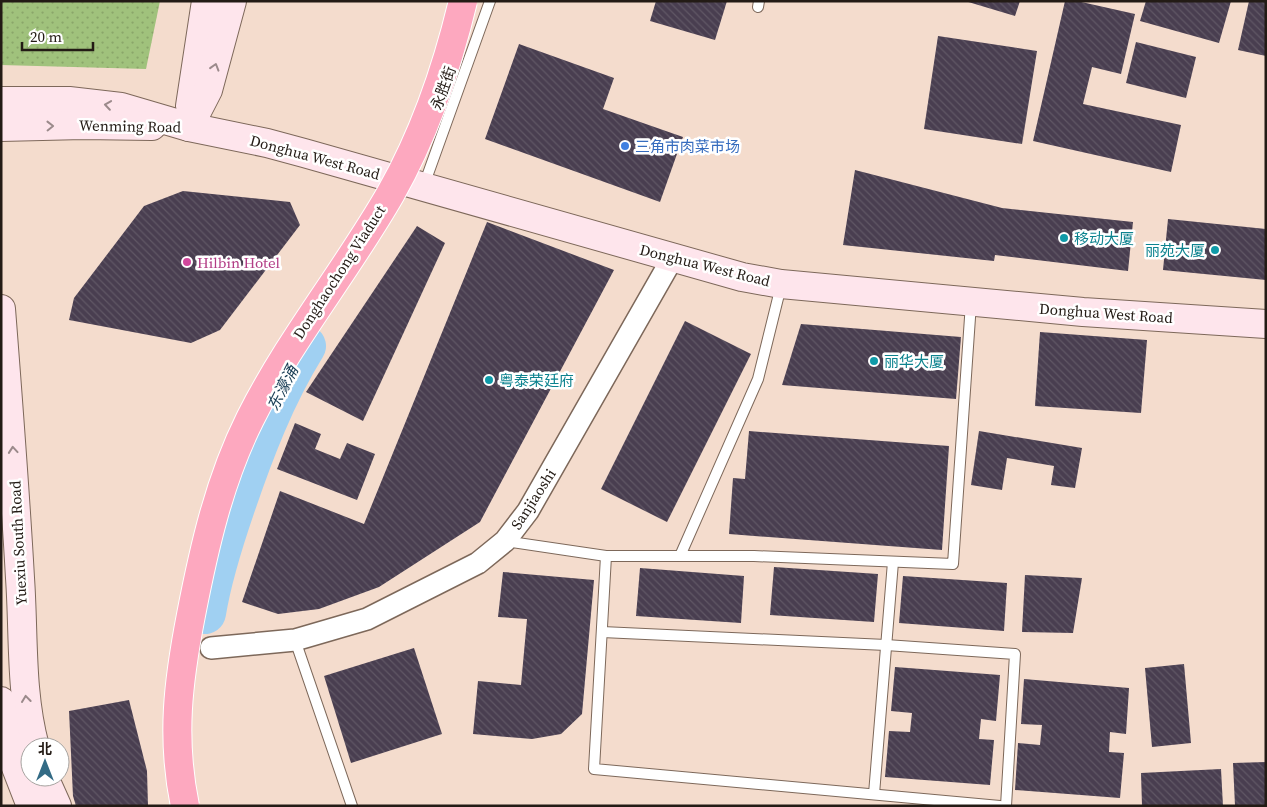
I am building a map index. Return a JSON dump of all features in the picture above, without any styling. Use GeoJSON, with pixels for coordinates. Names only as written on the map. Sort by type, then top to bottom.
{"type":"FeatureCollection","features":[{"type":"Feature","properties":{"kind":"highway","name":"Donghaochong Viaduct"},"geometry":{"type":"LineString","coordinates":[[186,806],[177,759],[176,716],[180,676],[205,544],[228,470],[267,385],[390,193],[411,155],[438,89],[465,1]]}},
{"type":"Feature","properties":{"kind":"main road"},"geometry":{"type":"LineString","coordinates":[[189,127],[192,82],[206,1]]}},
{"type":"Feature","properties":{"kind":"main road"},"geometry":{"type":"LineString","coordinates":[[189,127],[208,90],[232,1]]}},
{"type":"Feature","properties":{"kind":"main road","name":"Wenming Road"},"geometry":{"type":"LineString","coordinates":[[1,101],[68,101],[104,104],[153,115],[189,127]]}},
{"type":"Feature","properties":{"kind":"main road","name":"Wenming Road"},"geometry":{"type":"LineString","coordinates":[[1,127],[83,125],[189,127]]}},
{"type":"Feature","properties":{"kind":"main road","name":"Donghua West Road"},"geometry":{"type":"LineString","coordinates":[[189,127],[267,142],[742,277],[781,284],[971,302],[1266,324]]}},
{"type":"Feature","properties":{"kind":"main road","name":"Yuexiu South Road"},"geometry":{"type":"LineString","coordinates":[[1,309],[15,475],[23,678],[32,737]]}},
{"type":"Feature","properties":{"kind":"main road"},"geometry":{"type":"LineString","coordinates":[[1,701],[6,742],[31,806]]}},
{"type":"Feature","properties":{"kind":"main road"},"geometry":{"type":"LineString","coordinates":[[48,787],[57,806]]}},
{"type":"Feature","properties":{"kind":"street","name":"Sanjiaoshi"},"geometry":{"type":"LineString","coordinates":[[212,648],[295,640],[367,619],[478,563],[505,541],[528,511],[672,258]]}},
{"type":"Feature","properties":{"kind":"lane","name":"永胜街"},"geometry":{"type":"LineString","coordinates":[[424,186],[490,1]]}},
{"type":"Feature","properties":{"kind":"lane"},"geometry":{"type":"LineString","coordinates":[[680,556],[758,379],[781,284]]}},
{"type":"Feature","properties":{"kind":"lane"},"geometry":{"type":"LineString","coordinates":[[505,541],[606,556],[754,556],[953,564],[971,302]]}},
{"type":"Feature","properties":{"kind":"lane"},"geometry":{"type":"LineString","coordinates":[[606,556],[594,770],[1000,806]]}},
{"type":"Feature","properties":{"kind":"lane"},"geometry":{"type":"LineString","coordinates":[[874,794],[894,562]]}},
{"type":"Feature","properties":{"kind":"lane"},"geometry":{"type":"LineString","coordinates":[[602,632],[886,645],[1016,654],[1006,806]]}},
{"type":"Feature","properties":{"kind":"lane"},"geometry":{"type":"LineString","coordinates":[[295,640],[352,806]]}},
{"type":"Feature","properties":{"kind":"green space"},"geometry":{"type":"Polygon","coordinates":[[[1,1],[160,1],[146,69],[1,65],[1,1]]]}},
{"type":"Feature","properties":{"kind":"building"},"geometry":{"type":"Polygon","coordinates":[[[656,1],[727,1],[715,40],[650,21],[656,1]]]}},
{"type":"Feature","properties":{"kind":"building"},"geometry":{"type":"Polygon","coordinates":[[[965,1],[1020,1],[1015,16],[965,1]]]}},
{"type":"Feature","properties":{"kind":"building"},"geometry":{"type":"Polygon","coordinates":[[[1065,1],[1077,1],[1135,14],[1121,74],[1092,67],[1083,104],[1181,125],[1171,172],[1033,141],[1065,1]]]}},
{"type":"Feature","properties":{"kind":"building"},"geometry":{"type":"Polygon","coordinates":[[[1146,1],[1231,1],[1219,43],[1140,21],[1146,1]]]}},
{"type":"Feature","properties":{"kind":"building"},"geometry":{"type":"Polygon","coordinates":[[[1249,1],[1266,1],[1266,56],[1238,50],[1249,1]]]}},
{"type":"Feature","properties":{"kind":"building"},"geometry":{"type":"Polygon","coordinates":[[[938,36],[1037,51],[1022,144],[924,129],[938,36]]]}},
{"type":"Feature","properties":{"kind":"building"},"geometry":{"type":"Polygon","coordinates":[[[1136,42],[1196,57],[1186,98],[1126,83],[1136,42]]]}},
{"type":"Feature","properties":{"kind":"building"},"geometry":{"type":"Polygon","coordinates":[[[519,44],[614,78],[603,109],[683,137],[660,202],[485,139],[519,44]]]}},
{"type":"Feature","properties":{"kind":"building"},"geometry":{"type":"Polygon","coordinates":[[[855,170],[1002,208],[1133,222],[1128,271],[995,255],[994,261],[843,245],[855,170]]]}},
{"type":"Feature","properties":{"kind":"building","name":"Hilbin Hotel"},"geometry":{"type":"Polygon","coordinates":[[[183,191],[290,202],[300,225],[220,330],[191,343],[69,320],[74,298],[144,206],[183,191]]]}},
{"type":"Feature","properties":{"kind":"building","name":"丽苑大厦"},"geometry":{"type":"Polygon","coordinates":[[[1168,219],[1266,229],[1266,280],[1163,270],[1168,219]]]}},
{"type":"Feature","properties":{"kind":"building","name":"粤泰荣廷府"},"geometry":{"type":"Polygon","coordinates":[[[487,222],[614,270],[480,522],[379,587],[319,609],[278,614],[242,602],[280,491],[364,524],[487,222]]]}},
{"type":"Feature","properties":{"kind":"building"},"geometry":{"type":"Polygon","coordinates":[[[417,226],[445,243],[363,421],[306,392],[417,226]]]}},
{"type":"Feature","properties":{"kind":"building"},"geometry":{"type":"Polygon","coordinates":[[[685,321],[751,354],[667,522],[601,489],[685,321]]]}},
{"type":"Feature","properties":{"kind":"building","name":"丽华大厦"},"geometry":{"type":"Polygon","coordinates":[[[801,324],[961,337],[956,399],[782,385],[801,324]]]}},
{"type":"Feature","properties":{"kind":"building"},"geometry":{"type":"Polygon","coordinates":[[[1040,332],[1147,340],[1141,413],[1035,406],[1040,332]]]}},
{"type":"Feature","properties":{"kind":"building"},"geometry":{"type":"Polygon","coordinates":[[[295,423],[321,434],[315,449],[340,459],[347,443],[375,454],[357,500],[277,469],[295,423]]]}},
{"type":"Feature","properties":{"kind":"building"},"geometry":{"type":"Polygon","coordinates":[[[749,431],[949,446],[942,550],[729,534],[733,478],[745,479],[749,431]]]}},
{"type":"Feature","properties":{"kind":"building"},"geometry":{"type":"Polygon","coordinates":[[[979,431],[1082,448],[1075,488],[1051,485],[1054,466],[1007,458],[1002,490],[971,485],[979,431]]]}},
{"type":"Feature","properties":{"kind":"building"},"geometry":{"type":"Polygon","coordinates":[[[774,567],[878,574],[874,622],[770,615],[774,567]]]}},
{"type":"Feature","properties":{"kind":"building"},"geometry":{"type":"Polygon","coordinates":[[[640,568],[744,576],[741,623],[636,616],[640,568]]]}},
{"type":"Feature","properties":{"kind":"building"},"geometry":{"type":"Polygon","coordinates":[[[503,572],[594,580],[582,714],[561,734],[532,739],[473,734],[478,681],[521,685],[527,619],[498,617],[503,572]]]}},
{"type":"Feature","properties":{"kind":"building"},"geometry":{"type":"Polygon","coordinates":[[[1025,575],[1082,578],[1073,633],[1022,632],[1025,575]]]}},
{"type":"Feature","properties":{"kind":"building"},"geometry":{"type":"Polygon","coordinates":[[[903,576],[1007,583],[1004,631],[899,623],[903,576]]]}},
{"type":"Feature","properties":{"kind":"building"},"geometry":{"type":"Polygon","coordinates":[[[414,648],[442,734],[351,763],[324,676],[414,648]]]}},
{"type":"Feature","properties":{"kind":"building"},"geometry":{"type":"Polygon","coordinates":[[[1184,664],[1191,743],[1152,747],[1145,668],[1184,664]]]}},
{"type":"Feature","properties":{"kind":"building"},"geometry":{"type":"Polygon","coordinates":[[[895,667],[1000,675],[996,721],[981,719],[979,739],[994,740],[990,785],[885,777],[889,731],[910,732],[912,713],[891,711],[895,667]]]}},
{"type":"Feature","properties":{"kind":"building"},"geometry":{"type":"Polygon","coordinates":[[[1024,679],[1129,688],[1126,734],[1110,732],[1109,752],[1124,753],[1120,798],[1015,790],[1018,743],[1040,745],[1042,725],[1021,724],[1024,679]]]}},
{"type":"Feature","properties":{"kind":"building"},"geometry":{"type":"Polygon","coordinates":[[[129,700],[147,771],[148,806],[76,806],[73,796],[69,711],[129,700]]]}},
{"type":"Feature","properties":{"kind":"building"},"geometry":{"type":"Polygon","coordinates":[[[1266,762],[1266,806],[1235,806],[1233,763],[1266,762]]]}},
{"type":"Feature","properties":{"kind":"building"},"geometry":{"type":"Polygon","coordinates":[[[1221,769],[1223,806],[1142,806],[1141,773],[1221,769]]]}},
{"type":"Feature","properties":{"kind":"waterway","name":"东濠涌"},"geometry":{"type":"LineString","coordinates":[[205,613],[217,559],[249,465],[274,404],[305,346]]}},
{"type":"Feature","properties":{"kind":"place","name":"三角市肉菜市场"},"geometry":{"type":"Point","coordinates":[625,146]}},
{"type":"Feature","properties":{"kind":"place","name":"移动大厦"},"geometry":{"type":"Point","coordinates":[1064,238]}},
{"type":"Feature","properties":{"kind":"place","name":"丽苑大厦"},"geometry":{"type":"Point","coordinates":[1215,250]}},
{"type":"Feature","properties":{"kind":"place","name":"Hilbin Hotel"},"geometry":{"type":"Point","coordinates":[187,262]}},
{"type":"Feature","properties":{"kind":"place","name":"丽华大厦"},"geometry":{"type":"Point","coordinates":[874,361]}},
{"type":"Feature","properties":{"kind":"place","name":"粤泰荣廷府"},"geometry":{"type":"Point","coordinates":[489,380]}}]}
